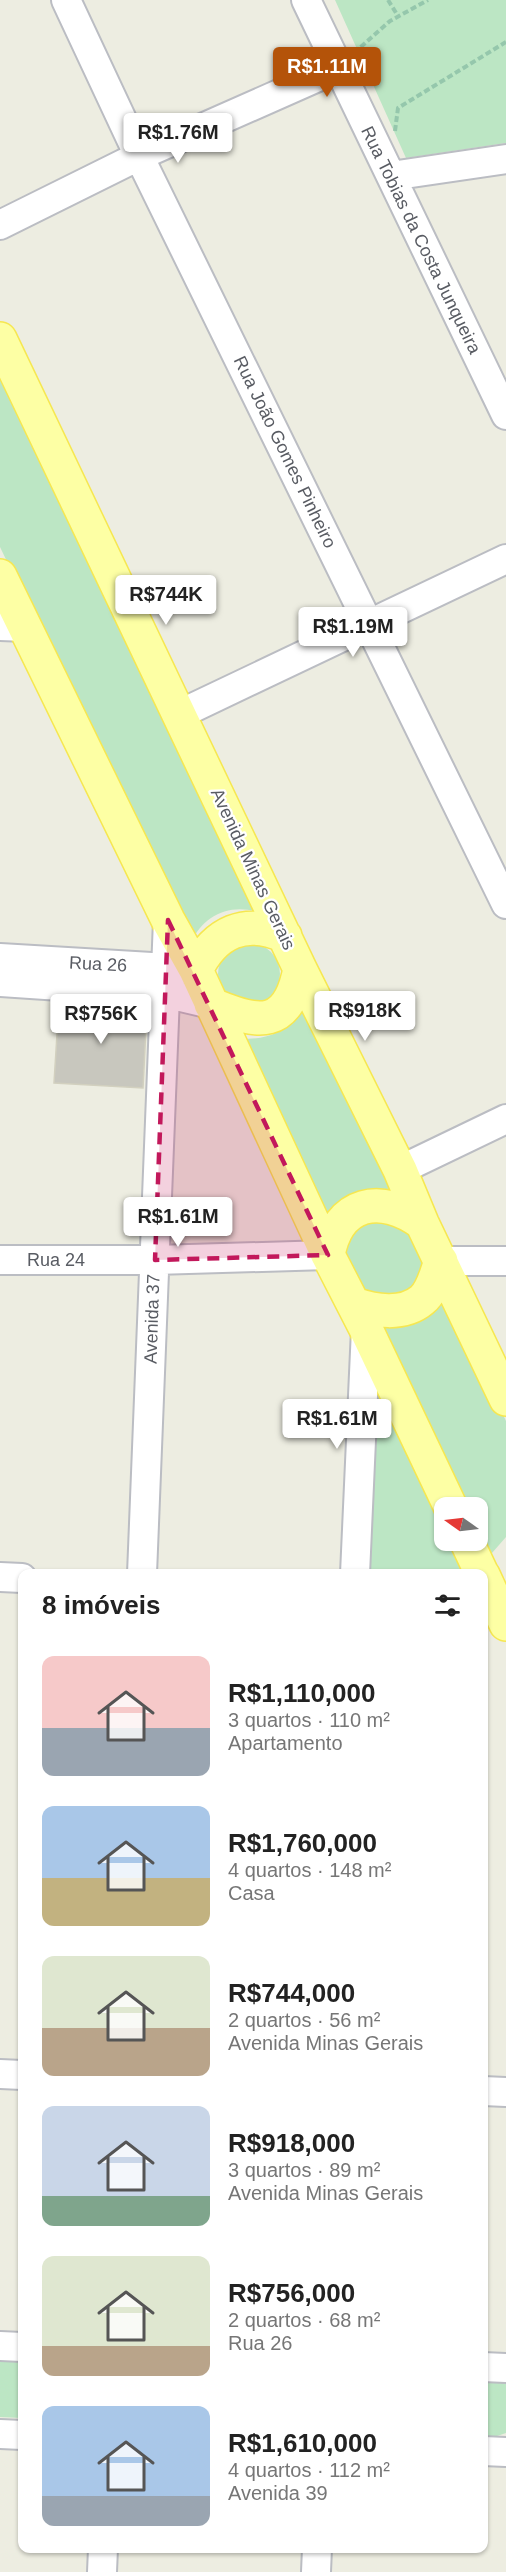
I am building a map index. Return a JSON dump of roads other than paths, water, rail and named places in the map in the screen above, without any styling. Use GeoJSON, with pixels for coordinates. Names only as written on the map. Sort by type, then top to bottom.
{"type":"FeatureCollection","features":[{"type":"Feature","properties":{"kind":"main road","name":"Avenida Minas Gerais"},"geometry":{"type":"LineString","coordinates":[[0,339],[300,969],[400,1170],[422,1223],[506,1399]]}},
{"type":"Feature","properties":{"kind":"main road"},"geometry":{"type":"LineString","coordinates":[[0,576],[13,627],[168,921],[175,977],[211,1004],[255,1020],[270,1018],[286,1005],[296,988],[300,969]]}},
{"type":"Feature","properties":{"kind":"main road"},"geometry":{"type":"LineString","coordinates":[[175,977],[229,933],[257,927],[285,936]]}},
{"type":"Feature","properties":{"kind":"main road"},"geometry":{"type":"LineString","coordinates":[[211,1004],[328,1255],[360,1316],[446,1497]]}},
{"type":"Feature","properties":{"kind":"main road"},"geometry":{"type":"LineString","coordinates":[[328,1255],[331,1240],[338,1226],[349,1215],[363,1208],[378,1205],[393,1206],[408,1212],[422,1223]]}},
{"type":"Feature","properties":{"kind":"main road"},"geometry":{"type":"LineString","coordinates":[[360,1316],[370,1310],[388,1311],[422,1300],[432,1285],[441,1262]]}},
{"type":"Feature","properties":{"kind":"main road"},"geometry":{"type":"LineString","coordinates":[[471,1551],[479,1569]]}},
{"type":"Feature","properties":{"kind":"main road"},"geometry":{"type":"LineString","coordinates":[[490,1595],[506,1566]]}},
{"type":"Feature","properties":{"kind":"street","name":"Rua João Gomes Pinheiro"},"geometry":{"type":"LineString","coordinates":[[66,0],[139,156],[506,904]]}},
{"type":"Feature","properties":{"kind":"street","name":"Rua Tobias da Costa Junqueira"},"geometry":{"type":"LineString","coordinates":[[306,0],[506,415]]}},
{"type":"Feature","properties":{"kind":"street"},"geometry":{"type":"LineString","coordinates":[[0,225],[139,156],[338,68]]}},
{"type":"Feature","properties":{"kind":"street"},"geometry":{"type":"LineString","coordinates":[[391,176],[506,159]]}},
{"type":"Feature","properties":{"kind":"street"},"geometry":{"type":"LineString","coordinates":[[180,714],[506,559]]}},
{"type":"Feature","properties":{"kind":"street","name":"Rua 26"},"geometry":{"type":"LineString","coordinates":[[0,958],[65,974]]}},
{"type":"Feature","properties":{"kind":"street","name":"Rua 26"},"geometry":{"type":"LineString","coordinates":[[0,982],[65,974],[175,977]]}},
{"type":"Feature","properties":{"kind":"street","name":"Avenida 37"},"geometry":{"type":"LineString","coordinates":[[142,1569],[155,1260],[175,977]]}},
{"type":"Feature","properties":{"kind":"street"},"geometry":{"type":"LineString","coordinates":[[400,1170],[506,1119]]}},
{"type":"Feature","properties":{"kind":"street","name":"Rua 24"},"geometry":{"type":"LineString","coordinates":[[0,1260],[155,1260],[328,1255]]}},
{"type":"Feature","properties":{"kind":"street"},"geometry":{"type":"LineString","coordinates":[[441,1262],[506,1261]]}},
{"type":"Feature","properties":{"kind":"street"},"geometry":{"type":"LineString","coordinates":[[355,1569],[360,1316]]}},
{"type":"Feature","properties":{"kind":"street"},"geometry":{"type":"LineString","coordinates":[[0,1577],[18,1578]]}},
{"type":"Feature","properties":{"kind":"street"},"geometry":{"type":"LineString","coordinates":[[0,2074],[18,2075]]}},
{"type":"Feature","properties":{"kind":"street"},"geometry":{"type":"LineString","coordinates":[[488,2091],[506,2092]]}},
{"type":"Feature","properties":{"kind":"street"},"geometry":{"type":"LineString","coordinates":[[0,2346],[18,2348]]}},
{"type":"Feature","properties":{"kind":"street"},"geometry":{"type":"LineString","coordinates":[[488,2367],[506,2368]]}},
{"type":"Feature","properties":{"kind":"street"},"geometry":{"type":"LineString","coordinates":[[0,2434],[18,2435]]}},
{"type":"Feature","properties":{"kind":"street"},"geometry":{"type":"LineString","coordinates":[[488,2451],[506,2452]]}},
{"type":"Feature","properties":{"kind":"street"},"geometry":{"type":"LineString","coordinates":[[102,2572],[103,2553]]}},
{"type":"Feature","properties":{"kind":"street"},"geometry":{"type":"LineString","coordinates":[[316,2572],[317,2553]]}}]}
